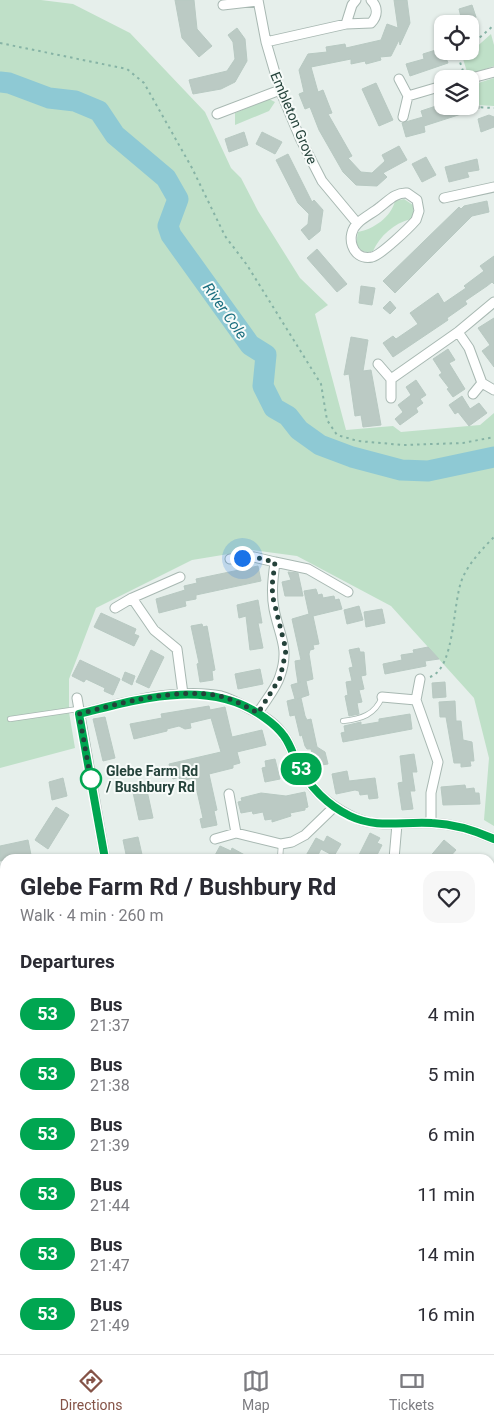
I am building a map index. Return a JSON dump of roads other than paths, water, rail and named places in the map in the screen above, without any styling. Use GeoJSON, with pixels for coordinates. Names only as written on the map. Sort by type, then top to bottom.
{"type":"FeatureCollection","features":[{"type":"Feature","properties":{"kind":"street"},"geometry":{"type":"LineString","coordinates":[[346,24],[352,5],[356,0]]}},
{"type":"Feature","properties":{"kind":"street"},"geometry":{"type":"LineString","coordinates":[[266,42],[346,24],[371,23],[375,19],[377,10],[371,0]]}},
{"type":"Feature","properties":{"kind":"street"},"geometry":{"type":"LineString","coordinates":[[223,5],[258,1]]}},
{"type":"Feature","properties":{"kind":"street","name":"Embleton Grove"},"geometry":{"type":"LineString","coordinates":[[258,1],[266,42],[280,90],[322,181],[357,223]]}},
{"type":"Feature","properties":{"kind":"street"},"geometry":{"type":"LineString","coordinates":[[479,76],[494,72]]}},
{"type":"Feature","properties":{"kind":"street"},"geometry":{"type":"LineString","coordinates":[[399,79],[408,96],[403,117]]}},
{"type":"Feature","properties":{"kind":"street"},"geometry":{"type":"LineString","coordinates":[[408,96],[434,88]]}},
{"type":"Feature","properties":{"kind":"street"},"geometry":{"type":"LineString","coordinates":[[216,114],[280,90]]}},
{"type":"Feature","properties":{"kind":"street"},"geometry":{"type":"LineString","coordinates":[[444,198],[494,187]]}},
{"type":"Feature","properties":{"kind":"street"},"geometry":{"type":"LineString","coordinates":[[406,193],[416,200],[419,211],[416,220],[375,256],[366,257],[354,251],[351,238],[357,223],[370,216],[397,194],[406,193]]}},
{"type":"Feature","properties":{"kind":"street"},"geometry":{"type":"LineString","coordinates":[[391,378],[458,332],[494,302]]}},
{"type":"Feature","properties":{"kind":"street"},"geometry":{"type":"LineString","coordinates":[[458,332],[469,348],[482,383],[494,390]]}},
{"type":"Feature","properties":{"kind":"street"},"geometry":{"type":"LineString","coordinates":[[378,364],[391,378],[392,398]]}},
{"type":"Feature","properties":{"kind":"street"},"geometry":{"type":"LineString","coordinates":[[473,394],[482,383]]}},
{"type":"Feature","properties":{"kind":"street"},"geometry":{"type":"LineString","coordinates":[[230,559],[254,557],[308,569],[348,592]]}},
{"type":"Feature","properties":{"kind":"street"},"geometry":{"type":"LineString","coordinates":[[258,713],[280,678],[286,650],[274,609],[275,562]]}},
{"type":"Feature","properties":{"kind":"street"},"geometry":{"type":"LineString","coordinates":[[115,608],[132,598],[180,577]]}},
{"type":"Feature","properties":{"kind":"street"},"geometry":{"type":"LineString","coordinates":[[132,598],[154,630],[177,649],[183,694]]}},
{"type":"Feature","properties":{"kind":"street"},"geometry":{"type":"LineString","coordinates":[[420,680],[416,700],[438,762],[431,793],[431,822]]}},
{"type":"Feature","properties":{"kind":"street"},"geometry":{"type":"LineString","coordinates":[[79,711],[183,694],[222,697],[258,713],[284,735],[298,765],[315,789],[333,808],[358,820],[377,824],[431,822],[456,825],[494,839]]}},
{"type":"Feature","properties":{"kind":"street"},"geometry":{"type":"LineString","coordinates":[[382,697],[416,700]]}},
{"type":"Feature","properties":{"kind":"street"},"geometry":{"type":"LineString","coordinates":[[78,698],[104,854]]}},
{"type":"Feature","properties":{"kind":"street"},"geometry":{"type":"LineString","coordinates":[[229,794],[236,833]]}},
{"type":"Feature","properties":{"kind":"street"},"geometry":{"type":"LineString","coordinates":[[215,839],[236,833],[281,844],[305,835],[333,808]]}},
{"type":"Feature","properties":{"kind":"street"},"geometry":{"type":"LineString","coordinates":[[394,854],[397,824]]}},
{"type":"Feature","properties":{"kind":"lane"},"geometry":{"type":"LineString","coordinates":[[343,721],[358,720],[370,714],[378,706],[382,697]]}},
{"type":"Feature","properties":{"kind":"lane"},"geometry":{"type":"LineString","coordinates":[[10,719],[79,711]]}},
{"type":"Feature","properties":{"kind":"lane"},"geometry":{"type":"LineString","coordinates":[[280,854],[281,844]]}},
{"type":"Feature","properties":{"kind":"waterway","name":"River Cole"},"geometry":{"type":"LineString","coordinates":[[0,82],[9,83],[49,98],[75,101],[99,111],[115,135],[166,178],[178,199],[168,226],[171,235],[250,345],[266,355],[263,386],[274,408],[288,416],[299,430],[320,445],[352,457],[401,470],[428,471],[494,457]]}},
{"type":"Feature","properties":{"kind":"place","name":"Glebe Farm Rd / Bushbury Rd"},"geometry":{"type":"Point","coordinates":[91,779]}}]}
